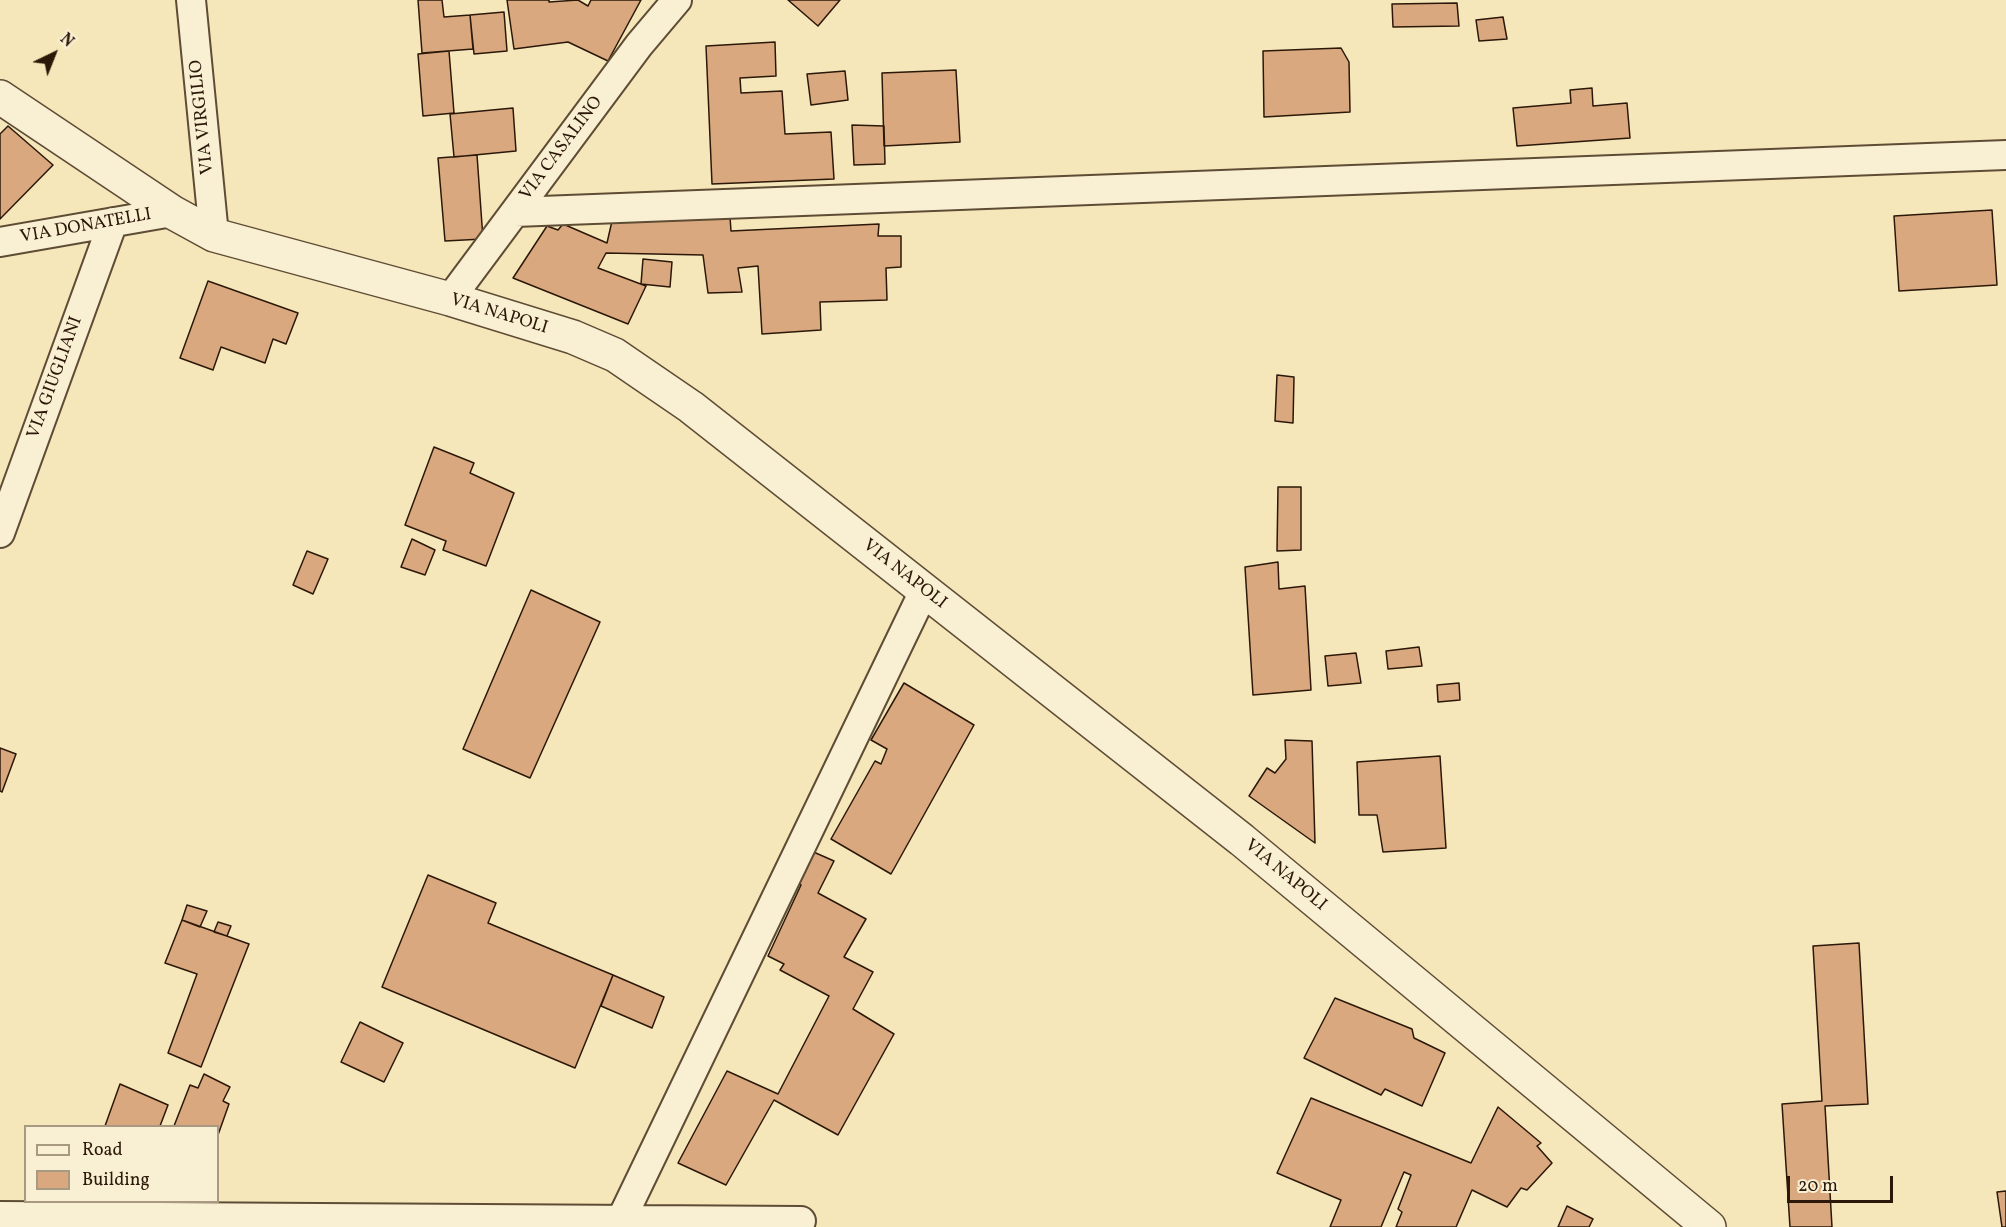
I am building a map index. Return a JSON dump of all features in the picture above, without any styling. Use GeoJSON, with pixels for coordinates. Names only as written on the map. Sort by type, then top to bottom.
{"type":"FeatureCollection","features":[{"type":"Feature","properties":{"kind":"street","name":"VIA VIRGILIO"},"geometry":{"type":"LineString","coordinates":[[191,0],[214,235]]}},
{"type":"Feature","properties":{"kind":"street","name":"VIA CASALINO"},"geometry":{"type":"LineString","coordinates":[[450,300],[639,45],[677,0]]}},
{"type":"Feature","properties":{"kind":"street","name":"VIA NAPOLI"},"geometry":{"type":"LineString","coordinates":[[0,97],[172,212],[214,235],[450,300],[573,337],[615,355],[691,407],[1242,840],[1709,1227]]}},
{"type":"Feature","properties":{"kind":"street"},"geometry":{"type":"LineString","coordinates":[[515,212],[2006,155]]}},
{"type":"Feature","properties":{"kind":"street","name":"VIA DONATELLI"},"geometry":{"type":"LineString","coordinates":[[0,242],[172,212]]}},
{"type":"Feature","properties":{"kind":"street","name":"VIA GIUGLIANI"},"geometry":{"type":"LineString","coordinates":[[0,533],[113,222]]}},
{"type":"Feature","properties":{"kind":"street"},"geometry":{"type":"LineString","coordinates":[[621,1220],[924,591]]}},
{"type":"Feature","properties":{"kind":"street"},"geometry":{"type":"LineString","coordinates":[[0,1216],[801,1221]]}},
{"type":"Feature","properties":{"kind":"building"},"geometry":{"type":"Polygon","coordinates":[[[418,0],[442,0],[444,17],[470,15],[473,49],[422,53],[418,0]]]}},
{"type":"Feature","properties":{"kind":"building"},"geometry":{"type":"Polygon","coordinates":[[[507,0],[549,0],[549,2],[578,0],[588,6],[591,0],[641,0],[608,61],[568,42],[514,49],[507,0]]]}},
{"type":"Feature","properties":{"kind":"building"},"geometry":{"type":"Polygon","coordinates":[[[788,0],[840,0],[818,26],[788,0]]]}},
{"type":"Feature","properties":{"kind":"building"},"geometry":{"type":"Polygon","coordinates":[[[1457,3],[1459,26],[1393,27],[1392,4],[1457,3]]]}},
{"type":"Feature","properties":{"kind":"building"},"geometry":{"type":"Polygon","coordinates":[[[504,12],[507,51],[474,54],[470,15],[504,12]]]}},
{"type":"Feature","properties":{"kind":"building"},"geometry":{"type":"Polygon","coordinates":[[[1503,17],[1507,39],[1479,41],[1476,20],[1503,17]]]}},
{"type":"Feature","properties":{"kind":"building"},"geometry":{"type":"Polygon","coordinates":[[[775,42],[776,76],[740,78],[741,93],[782,91],[785,134],[831,132],[834,179],[712,184],[706,46],[775,42]]]}},
{"type":"Feature","properties":{"kind":"building"},"geometry":{"type":"Polygon","coordinates":[[[1341,48],[1349,62],[1350,112],[1264,117],[1263,51],[1341,48]]]}},
{"type":"Feature","properties":{"kind":"building"},"geometry":{"type":"Polygon","coordinates":[[[449,51],[454,113],[423,116],[418,54],[449,51]]]}},
{"type":"Feature","properties":{"kind":"building"},"geometry":{"type":"Polygon","coordinates":[[[956,70],[960,142],[884,146],[882,73],[956,70]]]}},
{"type":"Feature","properties":{"kind":"building"},"geometry":{"type":"Polygon","coordinates":[[[845,71],[848,100],[811,105],[807,74],[845,71]]]}},
{"type":"Feature","properties":{"kind":"building"},"geometry":{"type":"Polygon","coordinates":[[[1592,88],[1593,106],[1627,103],[1630,138],[1517,146],[1513,108],[1571,103],[1570,90],[1592,88]]]}},
{"type":"Feature","properties":{"kind":"building"},"geometry":{"type":"Polygon","coordinates":[[[513,108],[516,151],[454,157],[450,114],[513,108]]]}},
{"type":"Feature","properties":{"kind":"building"},"geometry":{"type":"Polygon","coordinates":[[[852,125],[884,126],[885,164],[854,165],[852,125]]]}},
{"type":"Feature","properties":{"kind":"building"},"geometry":{"type":"Polygon","coordinates":[[[8,126],[53,165],[0,219],[0,134],[8,126]]]}},
{"type":"Feature","properties":{"kind":"building"},"geometry":{"type":"Polygon","coordinates":[[[477,155],[483,239],[445,241],[438,158],[477,155]]]}},
{"type":"Feature","properties":{"kind":"building"},"geometry":{"type":"Polygon","coordinates":[[[1992,210],[1997,285],[1899,291],[1894,216],[1992,210]]]}},
{"type":"Feature","properties":{"kind":"building"},"geometry":{"type":"Polygon","coordinates":[[[730,217],[731,231],[879,224],[878,236],[901,236],[901,267],[886,268],[887,300],[820,302],[821,330],[762,334],[758,266],[738,268],[742,292],[708,293],[703,255],[606,253],[598,268],[646,286],[628,324],[513,278],[547,226],[558,230],[563,224],[607,243],[612,221],[730,217]]]}},
{"type":"Feature","properties":{"kind":"building"},"geometry":{"type":"Polygon","coordinates":[[[643,259],[672,262],[670,287],[641,284],[643,259]]]}},
{"type":"Feature","properties":{"kind":"building"},"geometry":{"type":"Polygon","coordinates":[[[208,281],[298,313],[286,344],[273,339],[265,363],[221,347],[213,370],[180,358],[208,281]]]}},
{"type":"Feature","properties":{"kind":"building"},"geometry":{"type":"Polygon","coordinates":[[[1277,375],[1294,377],[1293,423],[1275,421],[1277,375]]]}},
{"type":"Feature","properties":{"kind":"building"},"geometry":{"type":"Polygon","coordinates":[[[434,447],[474,463],[470,473],[514,493],[486,566],[443,550],[446,541],[405,525],[434,447]]]}},
{"type":"Feature","properties":{"kind":"building"},"geometry":{"type":"Polygon","coordinates":[[[1278,487],[1301,487],[1301,550],[1277,551],[1278,487]]]}},
{"type":"Feature","properties":{"kind":"building"},"geometry":{"type":"Polygon","coordinates":[[[412,539],[435,550],[425,575],[401,567],[412,539]]]}},
{"type":"Feature","properties":{"kind":"building"},"geometry":{"type":"Polygon","coordinates":[[[307,551],[328,559],[313,594],[293,585],[307,551]]]}},
{"type":"Feature","properties":{"kind":"building"},"geometry":{"type":"Polygon","coordinates":[[[1278,562],[1279,589],[1305,586],[1311,690],[1253,695],[1245,567],[1278,562]]]}},
{"type":"Feature","properties":{"kind":"building"},"geometry":{"type":"Polygon","coordinates":[[[531,590],[600,622],[530,778],[463,749],[531,590]]]}},
{"type":"Feature","properties":{"kind":"building"},"geometry":{"type":"Polygon","coordinates":[[[1419,647],[1422,666],[1388,669],[1386,651],[1419,647]]]}},
{"type":"Feature","properties":{"kind":"building"},"geometry":{"type":"Polygon","coordinates":[[[1356,653],[1361,683],[1328,686],[1325,656],[1356,653]]]}},
{"type":"Feature","properties":{"kind":"building"},"geometry":{"type":"Polygon","coordinates":[[[904,683],[974,725],[891,874],[831,839],[875,761],[881,764],[887,749],[871,740],[904,683]]]}},
{"type":"Feature","properties":{"kind":"building"},"geometry":{"type":"Polygon","coordinates":[[[1459,683],[1460,700],[1438,702],[1437,685],[1459,683]]]}},
{"type":"Feature","properties":{"kind":"building"},"geometry":{"type":"Polygon","coordinates":[[[1285,740],[1312,741],[1315,843],[1249,796],[1267,768],[1275,773],[1286,759],[1285,740]]]}},
{"type":"Feature","properties":{"kind":"building"},"geometry":{"type":"Polygon","coordinates":[[[0,748],[16,754],[2,792],[0,791],[0,748]]]}},
{"type":"Feature","properties":{"kind":"building"},"geometry":{"type":"Polygon","coordinates":[[[1440,756],[1446,848],[1383,852],[1377,815],[1359,815],[1357,762],[1440,756]]]}},
{"type":"Feature","properties":{"kind":"building"},"geometry":{"type":"Polygon","coordinates":[[[809,850],[834,861],[818,893],[866,919],[844,957],[873,972],[853,1009],[894,1034],[838,1135],[774,1100],[726,1185],[678,1163],[727,1071],[778,1094],[829,996],[780,970],[784,964],[768,956],[801,885],[794,882],[809,850]]]}},
{"type":"Feature","properties":{"kind":"building"},"geometry":{"type":"Polygon","coordinates":[[[428,875],[496,903],[488,923],[613,975],[575,1068],[382,987],[428,875]]]}},
{"type":"Feature","properties":{"kind":"building"},"geometry":{"type":"Polygon","coordinates":[[[187,905],[207,911],[200,927],[182,920],[187,905]]]}},
{"type":"Feature","properties":{"kind":"building"},"geometry":{"type":"Polygon","coordinates":[[[182,920],[249,944],[201,1067],[168,1053],[197,974],[165,963],[182,920]]]}},
{"type":"Feature","properties":{"kind":"building"},"geometry":{"type":"Polygon","coordinates":[[[218,922],[231,926],[227,936],[214,932],[218,922]]]}},
{"type":"Feature","properties":{"kind":"building"},"geometry":{"type":"Polygon","coordinates":[[[1859,943],[1868,1104],[1825,1106],[1832,1227],[1790,1227],[1782,1104],[1822,1101],[1813,946],[1859,943]]]}},
{"type":"Feature","properties":{"kind":"building"},"geometry":{"type":"Polygon","coordinates":[[[613,975],[664,997],[652,1028],[601,1006],[613,975]]]}},
{"type":"Feature","properties":{"kind":"building"},"geometry":{"type":"Polygon","coordinates":[[[1335,998],[1412,1029],[1414,1038],[1445,1053],[1422,1106],[1385,1089],[1381,1095],[1304,1058],[1335,998]]]}},
{"type":"Feature","properties":{"kind":"building"},"geometry":{"type":"Polygon","coordinates":[[[360,1022],[403,1043],[384,1082],[341,1062],[360,1022]]]}},
{"type":"Feature","properties":{"kind":"building"},"geometry":{"type":"Polygon","coordinates":[[[204,1074],[230,1087],[223,1101],[229,1104],[219,1132],[219,1125],[174,1125],[190,1085],[198,1088],[204,1074]]]}},
{"type":"Feature","properties":{"kind":"building"},"geometry":{"type":"Polygon","coordinates":[[[120,1084],[168,1105],[160,1125],[105,1125],[120,1084]]]}},
{"type":"Feature","properties":{"kind":"building"},"geometry":{"type":"Polygon","coordinates":[[[1311,1098],[1471,1163],[1498,1107],[1541,1143],[1537,1146],[1552,1163],[1527,1190],[1521,1188],[1507,1207],[1472,1190],[1456,1227],[1396,1227],[1402,1212],[1398,1209],[1411,1175],[1404,1172],[1381,1227],[1330,1227],[1341,1200],[1277,1173],[1311,1098]]]}},
{"type":"Feature","properties":{"kind":"building"},"geometry":{"type":"Polygon","coordinates":[[[2006,1191],[2006,1227],[2002,1227],[1997,1192],[2006,1191]]]}},
{"type":"Feature","properties":{"kind":"building"},"geometry":{"type":"Polygon","coordinates":[[[1567,1206],[1593,1219],[1589,1227],[1558,1227],[1567,1206]]]}}]}
